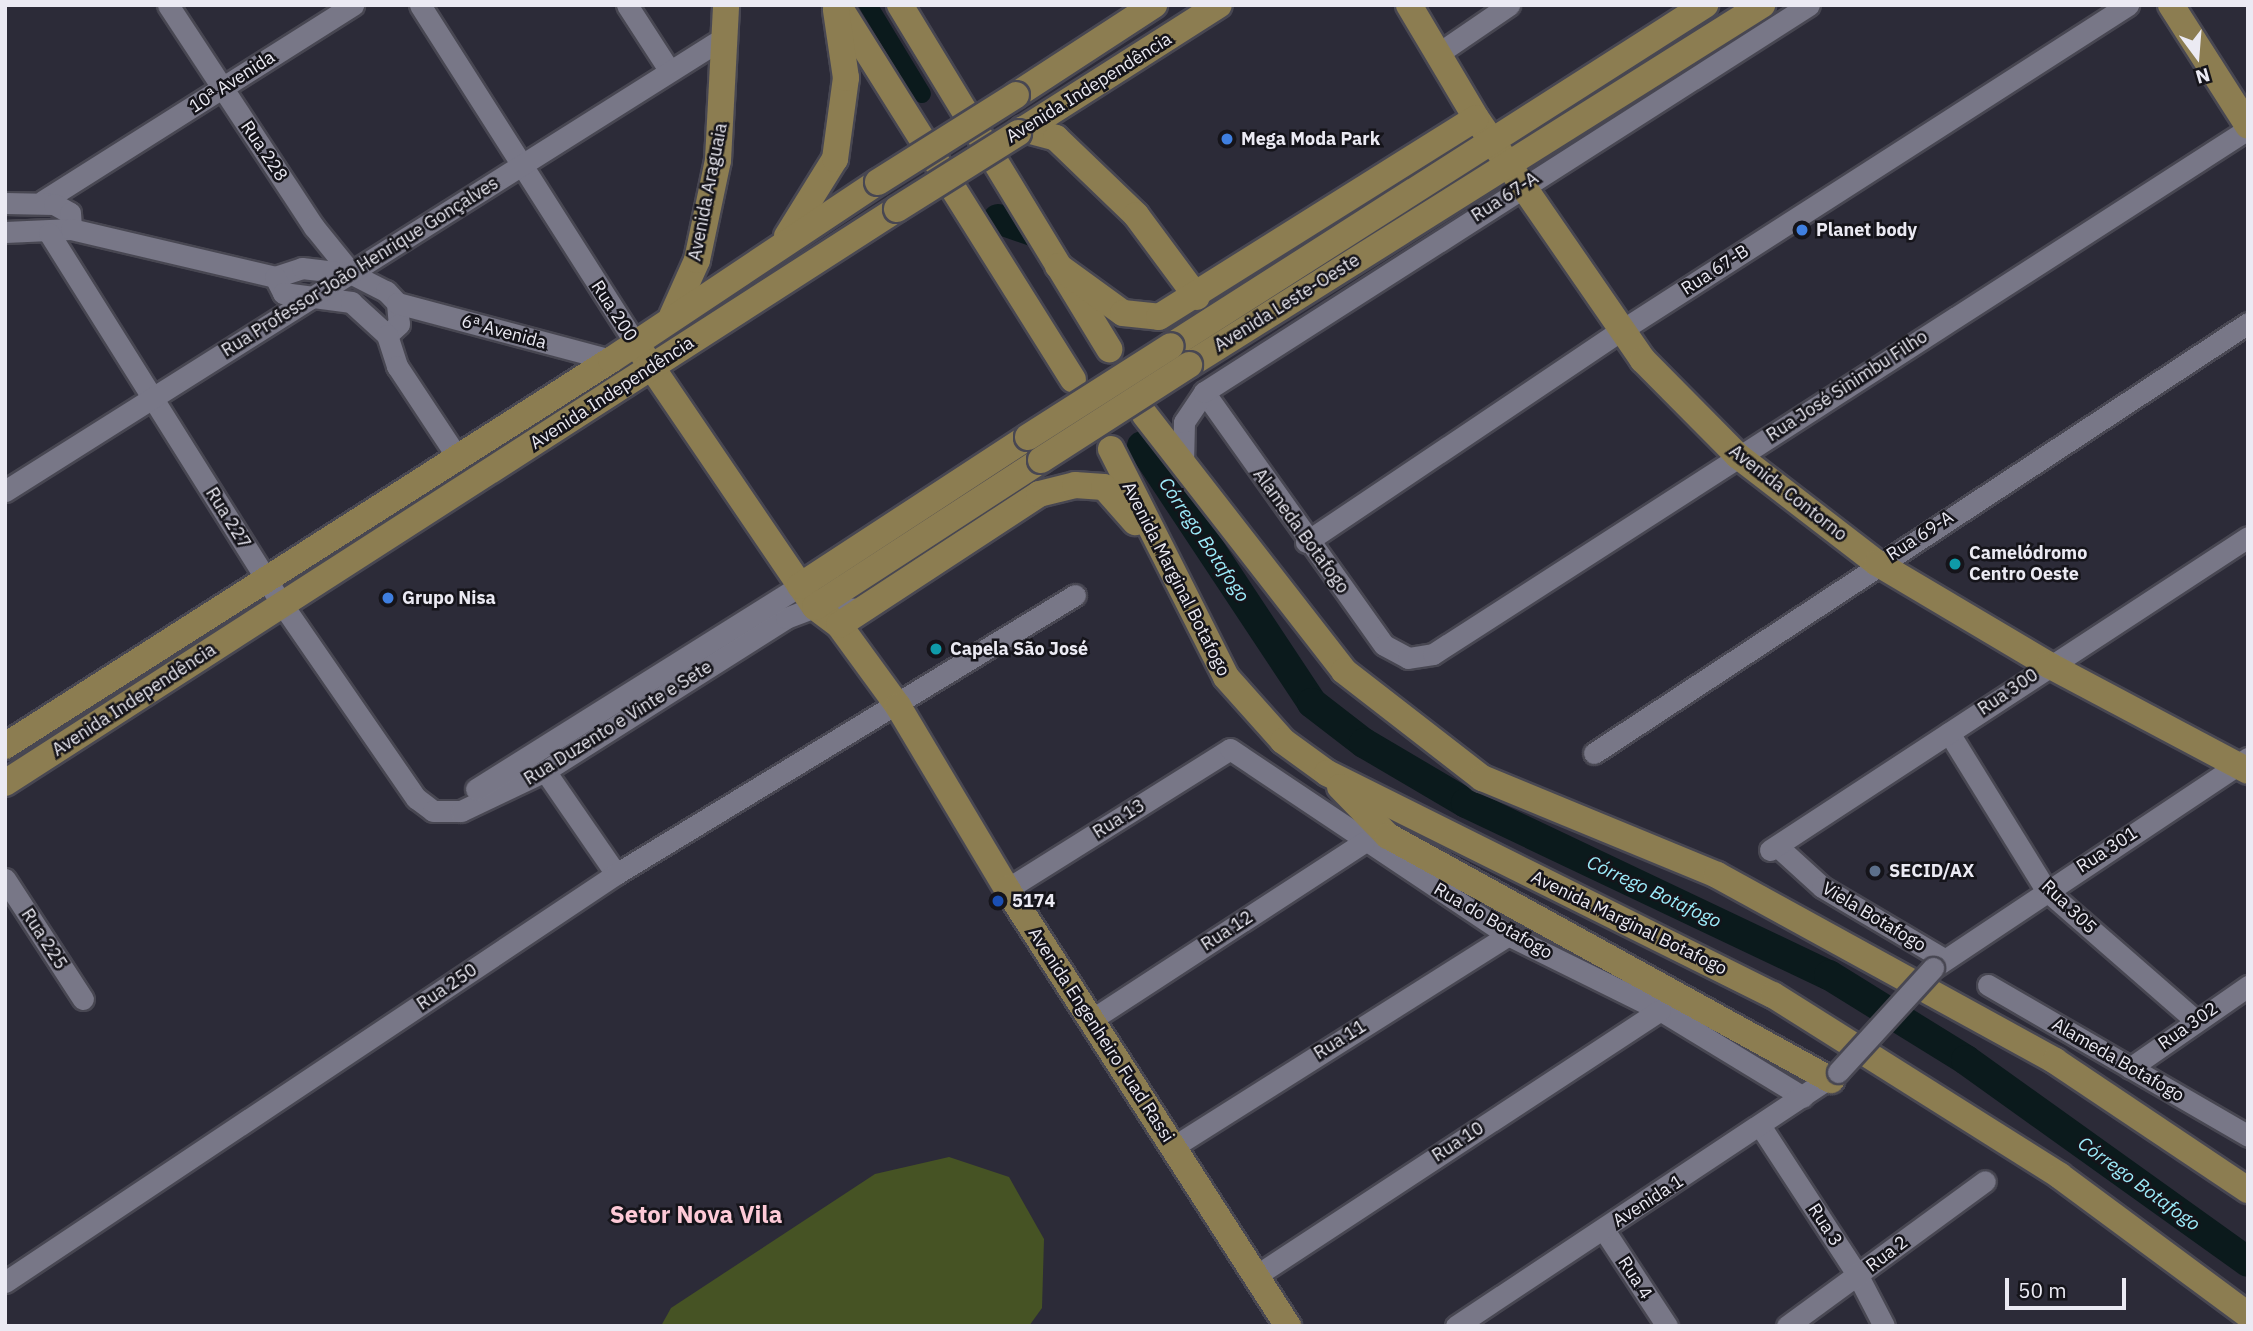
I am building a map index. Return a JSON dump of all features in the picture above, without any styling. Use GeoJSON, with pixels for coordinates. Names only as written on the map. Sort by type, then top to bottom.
{"type":"FeatureCollection","features":[{"type":"Feature","properties":{"kind":"main road","name":"Avenida Araguaia"},"geometry":{"type":"LineString","coordinates":[[636,344],[667,300],[681,265],[705,167],[715,43],[714,5]]}},
{"type":"Feature","properties":{"kind":"main road","name":"Avenida Araguaia"},"geometry":{"type":"LineString","coordinates":[[650,369],[697,260],[718,160],[726,5]]}},
{"type":"Feature","properties":{"kind":"main road"},"geometry":{"type":"LineString","coordinates":[[781,246],[835,159],[846,78],[837,5]]}},
{"type":"Feature","properties":{"kind":"main road"},"geometry":{"type":"LineString","coordinates":[[837,5],[1073,379]]}},
{"type":"Feature","properties":{"kind":"main road"},"geometry":{"type":"LineString","coordinates":[[900,5],[1109,349]]}},
{"type":"Feature","properties":{"kind":"main road","name":"Avenida Independência"},"geometry":{"type":"LineString","coordinates":[[5,746],[636,344],[730,278],[1154,5]]}},
{"type":"Feature","properties":{"kind":"main road","name":"Avenida Independência"},"geometry":{"type":"LineString","coordinates":[[5,783],[1219,5]]}},
{"type":"Feature","properties":{"kind":"main road","name":"Avenida Contorno"},"geometry":{"type":"LineString","coordinates":[[1409,5],[1476,118],[1625,328],[1643,360],[1738,456],[1877,564],[2049,665],[2244,765]]}},
{"type":"Feature","properties":{"kind":"main road","name":"Avenida Leste-Oeste"},"geometry":{"type":"LineString","coordinates":[[808,596],[1028,437],[1428,181],[1494,143],[1706,5]]}},
{"type":"Feature","properties":{"kind":"main road","name":"Avenida Leste-Oeste"},"geometry":{"type":"LineString","coordinates":[[808,596],[1041,460],[1189,365],[1517,174],[1570,141],[1762,5]]}},
{"type":"Feature","properties":{"kind":"main road"},"geometry":{"type":"LineString","coordinates":[[2171,5],[2248,127]]}},
{"type":"Feature","properties":{"kind":"main road"},"geometry":{"type":"LineString","coordinates":[[1058,266],[1123,313],[1159,317],[1197,297],[1476,118]]}},
{"type":"Feature","properties":{"kind":"main road"},"geometry":{"type":"LineString","coordinates":[[1021,131],[1056,138],[1136,215],[1197,297]]}},
{"type":"Feature","properties":{"kind":"main road"},"geometry":{"type":"LineString","coordinates":[[1378,183],[1428,181]]}},
{"type":"Feature","properties":{"kind":"main road"},"geometry":{"type":"LineString","coordinates":[[697,260],[710,273],[730,278]]}},
{"type":"Feature","properties":{"kind":"main road","name":"Rua 200"},"geometry":{"type":"LineString","coordinates":[[636,344],[650,369],[808,596],[839,625],[898,706]]}},
{"type":"Feature","properties":{"kind":"main road"},"geometry":{"type":"LineString","coordinates":[[1145,415],[1344,671],[1482,778],[1717,875],[2055,1061],[2248,1190]]}},
{"type":"Feature","properties":{"kind":"main road","name":"Avenida Marginal Botafogo"},"geometry":{"type":"LineString","coordinates":[[1111,449],[1155,544],[1226,677],[1283,741],[1327,773],[1773,995],[2060,1177],[2248,1315]]}},
{"type":"Feature","properties":{"kind":"main road"},"geometry":{"type":"LineString","coordinates":[[839,625],[1040,494],[1075,485],[1104,487],[1155,544]]}},
{"type":"Feature","properties":{"kind":"main road","name":"Avenida Engenheiro Fuad Rassi"},"geometry":{"type":"LineString","coordinates":[[898,706],[1007,889],[1257,1275],[1287,1326]]}},
{"type":"Feature","properties":{"kind":"main road"},"geometry":{"type":"LineString","coordinates":[[1327,773],[1388,836],[1834,1076]]}},
{"type":"Feature","properties":{"kind":"street","name":"Rua 228"},"geometry":{"type":"LineString","coordinates":[[168,5],[314,227],[352,274]]}},
{"type":"Feature","properties":{"kind":"street","name":"10ª Avenida"},"geometry":{"type":"LineString","coordinates":[[43,201],[113,161],[353,5]]}},
{"type":"Feature","properties":{"kind":"street","name":"Rua 200"},"geometry":{"type":"LineString","coordinates":[[420,5],[636,344]]}},
{"type":"Feature","properties":{"kind":"street"},"geometry":{"type":"LineString","coordinates":[[627,5],[669,70]]}},
{"type":"Feature","properties":{"kind":"street"},"geometry":{"type":"LineString","coordinates":[[1439,53],[1509,5]]}},
{"type":"Feature","properties":{"kind":"street"},"geometry":{"type":"LineString","coordinates":[[1570,141],[1809,5]]}},
{"type":"Feature","properties":{"kind":"street","name":"Rua 67-B"},"geometry":{"type":"LineString","coordinates":[[1306,542],[1625,328],[2128,5]]}},
{"type":"Feature","properties":{"kind":"street","name":"Rua Professor João Henrique Gonçalves"},"geometry":{"type":"LineString","coordinates":[[5,491],[152,395],[352,274],[715,43]]}},
{"type":"Feature","properties":{"kind":"street","name":"Rua José Sinimbu Filho"},"geometry":{"type":"LineString","coordinates":[[1408,658],[1433,654],[2248,127]]}},
{"type":"Feature","properties":{"kind":"street","name":"10ª Avenida"},"geometry":{"type":"LineString","coordinates":[[71,221],[83,191],[113,161]]}},
{"type":"Feature","properties":{"kind":"street","name":"Rua 67-A"},"geometry":{"type":"LineString","coordinates":[[1204,392],[1517,174]]}},
{"type":"Feature","properties":{"kind":"street","name":"6ª Avenida"},"geometry":{"type":"LineString","coordinates":[[5,203],[43,201],[71,221],[275,276],[302,268],[352,274],[386,291],[397,303],[611,360]]}},
{"type":"Feature","properties":{"kind":"street","name":"6ª Avenida"},"geometry":{"type":"LineString","coordinates":[[5,232],[49,233],[71,221]]}},
{"type":"Feature","properties":{"kind":"street"},"geometry":{"type":"LineString","coordinates":[[302,268],[314,227]]}},
{"type":"Feature","properties":{"kind":"street","name":"Rua 227"},"geometry":{"type":"LineString","coordinates":[[49,233],[282,604],[416,798]]}},
{"type":"Feature","properties":{"kind":"street","name":"6ª Avenida"},"geometry":{"type":"LineString","coordinates":[[275,276],[283,293],[351,302],[387,335]]}},
{"type":"Feature","properties":{"kind":"street"},"geometry":{"type":"LineString","coordinates":[[397,303],[399,324],[387,335],[397,366],[458,458]]}},
{"type":"Feature","properties":{"kind":"street","name":"Rua 69-A"},"geometry":{"type":"LineString","coordinates":[[1594,753],[1877,564],[2248,323]]}},
{"type":"Feature","properties":{"kind":"street"},"geometry":{"type":"LineString","coordinates":[[1182,463],[1184,422],[1204,392]]}},
{"type":"Feature","properties":{"kind":"street","name":"Alameda Botafogo"},"geometry":{"type":"LineString","coordinates":[[1204,392],[1306,542],[1384,645],[1408,658]]}},
{"type":"Feature","properties":{"kind":"street","name":"Rua 300"},"geometry":{"type":"LineString","coordinates":[[1773,848],[2248,537]]}},
{"type":"Feature","properties":{"kind":"street","name":"Rua 250"},"geometry":{"type":"LineString","coordinates":[[5,1282],[616,874],[898,706],[1075,595]]}},
{"type":"Feature","properties":{"kind":"street"},"geometry":{"type":"LineString","coordinates":[[808,596],[863,609]]}},
{"type":"Feature","properties":{"kind":"street","name":"Rua Duzento e Vinte e Sete"},"geometry":{"type":"LineString","coordinates":[[416,798],[433,811],[460,811],[545,771],[786,618],[808,596]]}},
{"type":"Feature","properties":{"kind":"street","name":"Rua Duzento e Vinte e Sete"},"geometry":{"type":"LineString","coordinates":[[476,789],[808,596]]}},
{"type":"Feature","properties":{"kind":"street","name":"Rua 305"},"geometry":{"type":"LineString","coordinates":[[1949,733],[2046,890],[2195,1020]]}},
{"type":"Feature","properties":{"kind":"street","name":"Rua 13"},"geometry":{"type":"LineString","coordinates":[[1007,889],[1230,749]]}},
{"type":"Feature","properties":{"kind":"street","name":"Rua do Botafogo"},"geometry":{"type":"LineString","coordinates":[[1230,749],[1364,842],[1508,935],[1660,1010],[1803,1097]]}},
{"type":"Feature","properties":{"kind":"street","name":"Rua 301"},"geometry":{"type":"LineString","coordinates":[[1834,1076],[1937,963],[2046,890],[2244,765]]}},
{"type":"Feature","properties":{"kind":"street"},"geometry":{"type":"LineString","coordinates":[[545,771],[616,874]]}},
{"type":"Feature","properties":{"kind":"street","name":"Rua 12"},"geometry":{"type":"LineString","coordinates":[[1091,1020],[1364,842]]}},
{"type":"Feature","properties":{"kind":"street","name":"Viela Botafogo"},"geometry":{"type":"LineString","coordinates":[[1773,848],[1822,887],[1937,963]]}},
{"type":"Feature","properties":{"kind":"street","name":"Rua 225"},"geometry":{"type":"LineString","coordinates":[[5,879],[83,999]]}},
{"type":"Feature","properties":{"kind":"street","name":"Rua 11"},"geometry":{"type":"LineString","coordinates":[[1173,1147],[1508,935]]}},
{"type":"Feature","properties":{"kind":"street","name":"Alameda Botafogo"},"geometry":{"type":"LineString","coordinates":[[1987,985],[2248,1136]]}},
{"type":"Feature","properties":{"kind":"street","name":"Rua 302"},"geometry":{"type":"LineString","coordinates":[[2130,1068],[2195,1020],[2248,986]]}},
{"type":"Feature","properties":{"kind":"street","name":"Rua 10"},"geometry":{"type":"LineString","coordinates":[[1257,1275],[1660,1010]]}},
{"type":"Feature","properties":{"kind":"street","name":"Avenida 1"},"geometry":{"type":"LineString","coordinates":[[1456,1326],[1482,1319],[1604,1230],[1834,1076]]}},
{"type":"Feature","properties":{"kind":"street","name":"Rua 3"},"geometry":{"type":"LineString","coordinates":[[1761,1127],[1858,1276],[1884,1326]]}},
{"type":"Feature","properties":{"kind":"street","name":"Rua 2"},"geometry":{"type":"LineString","coordinates":[[1787,1326],[1985,1181]]}},
{"type":"Feature","properties":{"kind":"street","name":"Rua 4"},"geometry":{"type":"LineString","coordinates":[[1604,1230],[1667,1326]]}},
{"type":"Feature","properties":{"kind":"green space"},"geometry":{"type":"Polygon","coordinates":[[[949,1157],[1009,1177],[1044,1239],[1042,1308],[1029,1326],[661,1326],[671,1308],[875,1174],[949,1157]]]}},
{"type":"Feature","properties":{"kind":"waterway"},"geometry":{"type":"LineString","coordinates":[[868,5],[922,94]]}},
{"type":"Feature","properties":{"kind":"waterway"},"geometry":{"type":"LineString","coordinates":[[998,219],[1038,233]]}},
{"type":"Feature","properties":{"kind":"waterway","name":"Córrego Botafogo"},"geometry":{"type":"LineString","coordinates":[[1142,446],[1312,703],[1364,743],[1466,803],[1829,975],[1966,1060],[2248,1262]]}},
{"type":"Feature","properties":{"kind":"place","name":"Mega Moda Park"},"geometry":{"type":"Point","coordinates":[1227,139]}},
{"type":"Feature","properties":{"kind":"place","name":"Planet body"},"geometry":{"type":"Point","coordinates":[1802,230]}},
{"type":"Feature","properties":{"kind":"place","name":"Camelódromo Centro Oeste"},"geometry":{"type":"Point","coordinates":[1955,564]}},
{"type":"Feature","properties":{"kind":"place","name":"Grupo Nisa"},"geometry":{"type":"Point","coordinates":[388,598]}},
{"type":"Feature","properties":{"kind":"place","name":"Capela São José"},"geometry":{"type":"Point","coordinates":[936,649]}},
{"type":"Feature","properties":{"kind":"place","name":"SECID/AX"},"geometry":{"type":"Point","coordinates":[1875,871]}},
{"type":"Feature","properties":{"kind":"place","name":"5174"},"geometry":{"type":"Point","coordinates":[998,901]}},
{"type":"Feature","properties":{"kind":"district","name":"Setor Nova Vila"},"geometry":{"type":"Point","coordinates":[696,1215]}}]}
